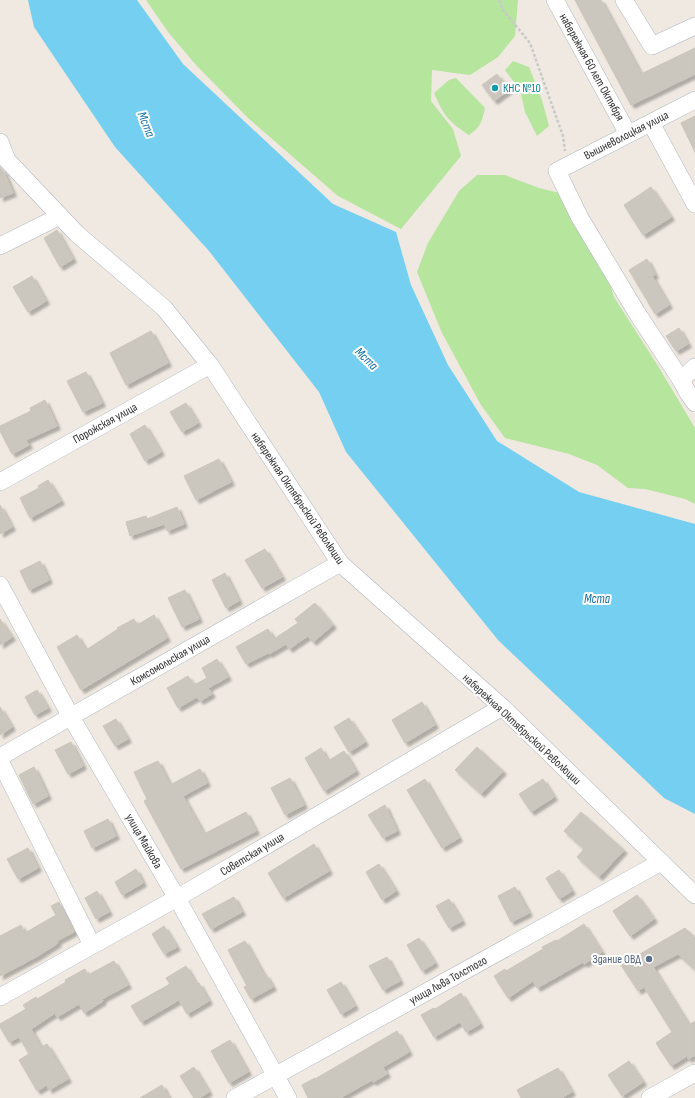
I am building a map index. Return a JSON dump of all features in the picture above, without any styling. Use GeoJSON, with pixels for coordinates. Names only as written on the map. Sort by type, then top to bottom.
{"type":"FeatureCollection","features":[{"type":"Feature","properties":{"kind":"street","name":"набережная 60 лет Октября"},"geometry":{"type":"LineString","coordinates":[[555,0],[628,134]]}},
{"type":"Feature","properties":{"kind":"street"},"geometry":{"type":"LineString","coordinates":[[624,0],[652,46],[695,26]]}},
{"type":"Feature","properties":{"kind":"street","name":"Вышневолоцкая улица"},"geometry":{"type":"LineString","coordinates":[[562,168],[695,100]]}},
{"type":"Feature","properties":{"kind":"street"},"geometry":{"type":"LineString","coordinates":[[651,123],[695,204]]}},
{"type":"Feature","properties":{"kind":"street","name":"набережная Октябрьской Революции"},"geometry":{"type":"LineString","coordinates":[[0,142],[3,162],[77,234],[164,308],[210,365],[340,563],[502,707],[695,895]]}},
{"type":"Feature","properties":{"kind":"street"},"geometry":{"type":"LineString","coordinates":[[562,168],[580,218],[637,313],[695,403]]}},
{"type":"Feature","properties":{"kind":"street"},"geometry":{"type":"LineString","coordinates":[[0,246],[60,216]]}},
{"type":"Feature","properties":{"kind":"street","name":"Порожская улица"},"geometry":{"type":"LineString","coordinates":[[0,482],[210,365]]}},
{"type":"Feature","properties":{"kind":"street"},"geometry":{"type":"LineString","coordinates":[[681,380],[695,367]]}},
{"type":"Feature","properties":{"kind":"street","name":"Комсомольская улица"},"geometry":{"type":"LineString","coordinates":[[0,757],[340,563]]}},
{"type":"Feature","properties":{"kind":"street","name":"улица Майкова"},"geometry":{"type":"LineString","coordinates":[[0,584],[71,717],[177,898],[288,1098]]}},
{"type":"Feature","properties":{"kind":"street","name":"Советская улица"},"geometry":{"type":"LineString","coordinates":[[0,997],[177,898],[502,707]]}},
{"type":"Feature","properties":{"kind":"street"},"geometry":{"type":"LineString","coordinates":[[0,761],[92,945]]}},
{"type":"Feature","properties":{"kind":"street","name":"улица Льва Толстого"},"geometry":{"type":"LineString","coordinates":[[235,1098],[661,862]]}},
{"type":"Feature","properties":{"kind":"street"},"geometry":{"type":"LineString","coordinates":[[650,1098],[695,1073]]}},
{"type":"Feature","properties":{"kind":"path"},"geometry":{"type":"LineString","coordinates":[[499,0],[503,10],[530,43],[563,136],[562,168]]}},
{"type":"Feature","properties":{"kind":"green space"},"geometry":{"type":"Polygon","coordinates":[[[146,0],[518,0],[515,36],[498,57],[470,75],[432,70],[431,101],[453,129],[461,156],[401,229],[338,196],[249,119],[196,65],[168,32],[146,0]]]}},
{"type":"Feature","properties":{"kind":"green space"},"geometry":{"type":"Polygon","coordinates":[[[513,61],[529,67],[542,100],[549,126],[537,136],[525,112],[520,90],[505,70],[513,61]]]}},
{"type":"Feature","properties":{"kind":"green space"},"geometry":{"type":"Polygon","coordinates":[[[456,78],[485,108],[480,123],[469,135],[451,122],[444,113],[434,93],[449,80],[456,78]]]}},
{"type":"Feature","properties":{"kind":"green space"},"geometry":{"type":"Polygon","coordinates":[[[477,175],[505,175],[539,188],[564,194],[594,235],[614,297],[695,428],[695,504],[685,499],[645,489],[628,488],[597,465],[569,454],[505,438],[481,405],[442,333],[417,272],[428,243],[459,191],[477,175]]]}},
{"type":"Feature","properties":{"kind":"water","name":"Мста"},"geometry":{"type":"Polygon","coordinates":[[[28,0],[137,0],[183,64],[333,204],[396,232],[411,285],[448,365],[497,441],[579,492],[695,524],[695,814],[664,798],[498,640],[346,452],[319,392],[209,251],[115,147],[34,27],[28,0]]]}},
{"type":"Feature","properties":{"kind":"building"},"geometry":{"type":"Polygon","coordinates":[[[575,0],[601,0],[641,74],[695,48],[695,74],[631,105],[575,0]]]}},
{"type":"Feature","properties":{"kind":"building","name":"КНС №10"},"geometry":{"type":"Polygon","coordinates":[[[497,74],[509,90],[494,101],[482,85],[497,74]]]}},
{"type":"Feature","properties":{"kind":"building"},"geometry":{"type":"Polygon","coordinates":[[[695,116],[695,152],[681,123],[695,116]]]}},
{"type":"Feature","properties":{"kind":"building"},"geometry":{"type":"Polygon","coordinates":[[[0,167],[4,172],[13,193],[0,198],[0,167]]]}},
{"type":"Feature","properties":{"kind":"building"},"geometry":{"type":"Polygon","coordinates":[[[651,187],[671,217],[643,235],[624,205],[651,187]]]}},
{"type":"Feature","properties":{"kind":"building"},"geometry":{"type":"Polygon","coordinates":[[[57,230],[73,259],[60,267],[44,238],[57,230]]]}},
{"type":"Feature","properties":{"kind":"building"},"geometry":{"type":"Polygon","coordinates":[[[647,259],[655,275],[652,276],[669,305],[655,314],[629,270],[647,259]]]}},
{"type":"Feature","properties":{"kind":"building"},"geometry":{"type":"Polygon","coordinates":[[[32,276],[46,301],[28,312],[13,287],[32,276]]]}},
{"type":"Feature","properties":{"kind":"building"},"geometry":{"type":"Polygon","coordinates":[[[679,328],[688,344],[676,351],[666,336],[679,328]]]}},
{"type":"Feature","properties":{"kind":"building"},"geometry":{"type":"Polygon","coordinates":[[[151,331],[168,363],[126,385],[110,353],[151,331]]]}},
{"type":"Feature","properties":{"kind":"building"},"geometry":{"type":"Polygon","coordinates":[[[86,372],[102,403],[83,412],[67,381],[86,372]]]}},
{"type":"Feature","properties":{"kind":"building"},"geometry":{"type":"Polygon","coordinates":[[[45,400],[57,426],[26,440],[29,445],[12,454],[0,431],[0,426],[31,411],[30,408],[45,400]]]}},
{"type":"Feature","properties":{"kind":"building"},"geometry":{"type":"Polygon","coordinates":[[[186,403],[198,423],[182,432],[170,412],[186,403]]]}},
{"type":"Feature","properties":{"kind":"building"},"geometry":{"type":"Polygon","coordinates":[[[145,425],[161,452],[145,461],[130,434],[145,425]]]}},
{"type":"Feature","properties":{"kind":"building"},"geometry":{"type":"Polygon","coordinates":[[[219,459],[231,482],[196,500],[184,476],[219,459]]]}},
{"type":"Feature","properties":{"kind":"building"},"geometry":{"type":"Polygon","coordinates":[[[48,480],[61,501],[30,518],[20,498],[39,488],[38,486],[48,480]]]}},
{"type":"Feature","properties":{"kind":"building"},"geometry":{"type":"Polygon","coordinates":[[[0,505],[12,527],[0,534],[0,505]]]}},
{"type":"Feature","properties":{"kind":"building"},"geometry":{"type":"Polygon","coordinates":[[[177,507],[184,524],[167,531],[164,524],[130,536],[126,522],[146,516],[147,519],[177,507]]]}},
{"type":"Feature","properties":{"kind":"building"},"geometry":{"type":"Polygon","coordinates":[[[265,549],[282,577],[262,588],[245,560],[265,549]]]}},
{"type":"Feature","properties":{"kind":"building"},"geometry":{"type":"Polygon","coordinates":[[[40,561],[49,580],[29,590],[20,571],[40,561]]]}},
{"type":"Feature","properties":{"kind":"building"},"geometry":{"type":"Polygon","coordinates":[[[225,573],[239,601],[226,608],[212,580],[225,573]]]}},
{"type":"Feature","properties":{"kind":"building"},"geometry":{"type":"Polygon","coordinates":[[[185,590],[199,619],[182,627],[168,598],[185,590]]]}},
{"type":"Feature","properties":{"kind":"building"},"geometry":{"type":"Polygon","coordinates":[[[315,603],[333,625],[313,642],[308,636],[289,649],[286,644],[269,654],[268,653],[246,664],[236,647],[268,629],[274,639],[298,623],[295,619],[315,603]]]}},
{"type":"Feature","properties":{"kind":"building"},"geometry":{"type":"Polygon","coordinates":[[[154,615],[167,638],[81,690],[57,647],[77,635],[86,650],[118,629],[117,628],[134,619],[137,625],[154,615]]]}},
{"type":"Feature","properties":{"kind":"building"},"geometry":{"type":"Polygon","coordinates":[[[0,619],[12,637],[0,645],[0,619]]]}},
{"type":"Feature","properties":{"kind":"building"},"geometry":{"type":"Polygon","coordinates":[[[217,659],[228,677],[208,688],[212,694],[200,701],[197,697],[178,708],[167,688],[188,676],[194,685],[207,678],[202,668],[217,659]]]}},
{"type":"Feature","properties":{"kind":"building"},"geometry":{"type":"Polygon","coordinates":[[[37,690],[48,708],[35,715],[25,697],[37,690]]]}},
{"type":"Feature","properties":{"kind":"building"},"geometry":{"type":"Polygon","coordinates":[[[422,702],[435,725],[405,743],[392,720],[422,702]]]}},
{"type":"Feature","properties":{"kind":"building"},"geometry":{"type":"Polygon","coordinates":[[[0,707],[12,727],[0,735],[0,707]]]}},
{"type":"Feature","properties":{"kind":"building"},"geometry":{"type":"Polygon","coordinates":[[[349,718],[365,742],[349,752],[334,727],[349,718]]]}},
{"type":"Feature","properties":{"kind":"building"},"geometry":{"type":"Polygon","coordinates":[[[116,719],[128,739],[115,746],[103,726],[116,719]]]}},
{"type":"Feature","properties":{"kind":"building"},"geometry":{"type":"Polygon","coordinates":[[[71,742],[83,766],[68,774],[55,750],[71,742]]]}},
{"type":"Feature","properties":{"kind":"building"},"geometry":{"type":"Polygon","coordinates":[[[477,747],[503,771],[481,794],[455,770],[477,747]]]}},
{"type":"Feature","properties":{"kind":"building"},"geometry":{"type":"Polygon","coordinates":[[[321,748],[328,761],[344,751],[356,771],[324,791],[305,758],[321,748]]]}},
{"type":"Feature","properties":{"kind":"building"},"geometry":{"type":"Polygon","coordinates":[[[158,761],[170,785],[200,769],[207,783],[183,796],[204,834],[246,812],[256,831],[181,869],[144,801],[147,799],[134,772],[158,761]]]}},
{"type":"Feature","properties":{"kind":"building"},"geometry":{"type":"Polygon","coordinates":[[[34,767],[48,796],[33,804],[19,775],[34,767]]]}},
{"type":"Feature","properties":{"kind":"building"},"geometry":{"type":"Polygon","coordinates":[[[290,778],[304,805],[285,815],[271,788],[290,778]]]}},
{"type":"Feature","properties":{"kind":"building"},"geometry":{"type":"Polygon","coordinates":[[[425,779],[459,838],[442,848],[407,790],[425,779]]]}},
{"type":"Feature","properties":{"kind":"building"},"geometry":{"type":"Polygon","coordinates":[[[543,779],[554,797],[531,812],[519,794],[543,779]]]}},
{"type":"Feature","properties":{"kind":"building"},"geometry":{"type":"Polygon","coordinates":[[[385,805],[397,831],[383,838],[368,815],[385,805]]]}},
{"type":"Feature","properties":{"kind":"building"},"geometry":{"type":"Polygon","coordinates":[[[581,812],[624,850],[599,877],[577,857],[584,849],[564,831],[581,812]]]}},
{"type":"Feature","properties":{"kind":"building"},"geometry":{"type":"Polygon","coordinates":[[[108,819],[116,836],[92,848],[84,831],[108,819]]]}},
{"type":"Feature","properties":{"kind":"building"},"geometry":{"type":"Polygon","coordinates":[[[314,844],[329,871],[283,898],[268,873],[314,844]]]}},
{"type":"Feature","properties":{"kind":"building"},"geometry":{"type":"Polygon","coordinates":[[[28,848],[38,868],[18,879],[7,859],[28,848]]]}},
{"type":"Feature","properties":{"kind":"building"},"geometry":{"type":"Polygon","coordinates":[[[379,864],[396,891],[382,900],[366,872],[379,864]]]}},
{"type":"Feature","properties":{"kind":"building"},"geometry":{"type":"Polygon","coordinates":[[[136,869],[143,883],[122,895],[115,882],[136,869]]]}},
{"type":"Feature","properties":{"kind":"building"},"geometry":{"type":"Polygon","coordinates":[[[559,870],[572,891],[559,899],[546,878],[559,870]]]}},
{"type":"Feature","properties":{"kind":"building"},"geometry":{"type":"Polygon","coordinates":[[[515,887],[529,913],[511,922],[498,896],[515,887]]]}},
{"type":"Feature","properties":{"kind":"building"},"geometry":{"type":"Polygon","coordinates":[[[97,891],[109,912],[96,919],[85,898],[97,891]]]}},
{"type":"Feature","properties":{"kind":"building"},"geometry":{"type":"Polygon","coordinates":[[[637,895],[654,919],[630,936],[613,911],[637,895]]]}},
{"type":"Feature","properties":{"kind":"building"},"geometry":{"type":"Polygon","coordinates":[[[234,897],[242,912],[211,929],[202,914],[234,897]]]}},
{"type":"Feature","properties":{"kind":"building"},"geometry":{"type":"Polygon","coordinates":[[[449,899],[462,921],[449,928],[436,906],[449,899]]]}},
{"type":"Feature","properties":{"kind":"building"},"geometry":{"type":"Polygon","coordinates":[[[59,902],[74,932],[57,941],[58,943],[38,956],[0,976],[0,936],[21,925],[25,933],[56,915],[51,906],[59,902]]]}},
{"type":"Feature","properties":{"kind":"building"},"geometry":{"type":"Polygon","coordinates":[[[584,924],[602,952],[584,964],[583,962],[537,988],[533,981],[508,998],[494,976],[505,969],[506,971],[543,949],[542,947],[556,940],[557,941],[584,924]]]}},
{"type":"Feature","properties":{"kind":"building"},"geometry":{"type":"Polygon","coordinates":[[[164,926],[177,947],[164,954],[152,934],[164,926]]]}},
{"type":"Feature","properties":{"kind":"building"},"geometry":{"type":"Polygon","coordinates":[[[685,928],[695,938],[695,970],[678,954],[653,967],[689,1025],[695,1021],[695,1055],[688,1059],[687,1056],[671,1066],[656,1043],[672,1032],[644,987],[638,991],[621,965],[685,928]]]}},
{"type":"Feature","properties":{"kind":"building"},"geometry":{"type":"Polygon","coordinates":[[[419,938],[435,963],[422,971],[407,945],[419,938]]]}},
{"type":"Feature","properties":{"kind":"building"},"geometry":{"type":"Polygon","coordinates":[[[245,941],[264,975],[266,975],[273,987],[251,999],[244,987],[247,986],[228,950],[245,941]]]}},
{"type":"Feature","properties":{"kind":"building"},"geometry":{"type":"Polygon","coordinates":[[[387,957],[400,981],[383,990],[369,966],[387,957]]]}},
{"type":"Feature","properties":{"kind":"building"},"geometry":{"type":"Polygon","coordinates":[[[114,961],[128,985],[102,999],[103,1001],[84,1013],[79,1004],[57,1017],[55,1013],[31,1029],[41,1047],[47,1044],[68,1079],[49,1090],[47,1085],[37,1091],[19,1060],[29,1054],[19,1037],[9,1042],[0,1027],[0,1024],[26,1009],[23,1005],[36,997],[37,999],[66,982],[65,980],[85,969],[88,975],[114,961]]]}},
{"type":"Feature","properties":{"kind":"building"},"geometry":{"type":"Polygon","coordinates":[[[186,966],[197,985],[199,983],[209,1001],[187,1014],[179,1000],[141,1022],[131,1006],[170,984],[166,978],[186,966]]]}},
{"type":"Feature","properties":{"kind":"building"},"geometry":{"type":"Polygon","coordinates":[[[341,982],[355,1006],[341,1014],[327,990],[341,982]]]}},
{"type":"Feature","properties":{"kind":"building"},"geometry":{"type":"Polygon","coordinates":[[[461,993],[480,1024],[466,1032],[460,1022],[434,1037],[421,1015],[434,1008],[435,1009],[461,993]]]}},
{"type":"Feature","properties":{"kind":"building"},"geometry":{"type":"Polygon","coordinates":[[[397,1031],[409,1052],[383,1067],[387,1074],[373,1082],[372,1080],[340,1098],[308,1098],[302,1085],[315,1079],[397,1031]]]}},
{"type":"Feature","properties":{"kind":"building"},"geometry":{"type":"Polygon","coordinates":[[[230,1040],[248,1072],[229,1083],[211,1051],[230,1040]]]}},
{"type":"Feature","properties":{"kind":"building"},"geometry":{"type":"Polygon","coordinates":[[[629,1061],[643,1082],[622,1096],[608,1075],[629,1061]]]}},
{"type":"Feature","properties":{"kind":"building"},"geometry":{"type":"Polygon","coordinates":[[[194,1067],[209,1092],[199,1098],[194,1098],[180,1076],[194,1067]]]}},
{"type":"Feature","properties":{"kind":"building"},"geometry":{"type":"Polygon","coordinates":[[[558,1068],[572,1092],[561,1098],[521,1098],[517,1090],[558,1068]]]}},
{"type":"Feature","properties":{"kind":"building"},"geometry":{"type":"Polygon","coordinates":[[[162,1085],[169,1098],[140,1098],[162,1085]]]}},
{"type":"Feature","properties":{"kind":"place","name":"КНС №10"},"geometry":{"type":"Point","coordinates":[495,88]}},
{"type":"Feature","properties":{"kind":"place","name":"Здание ОВД"},"geometry":{"type":"Point","coordinates":[649,959]}}]}
